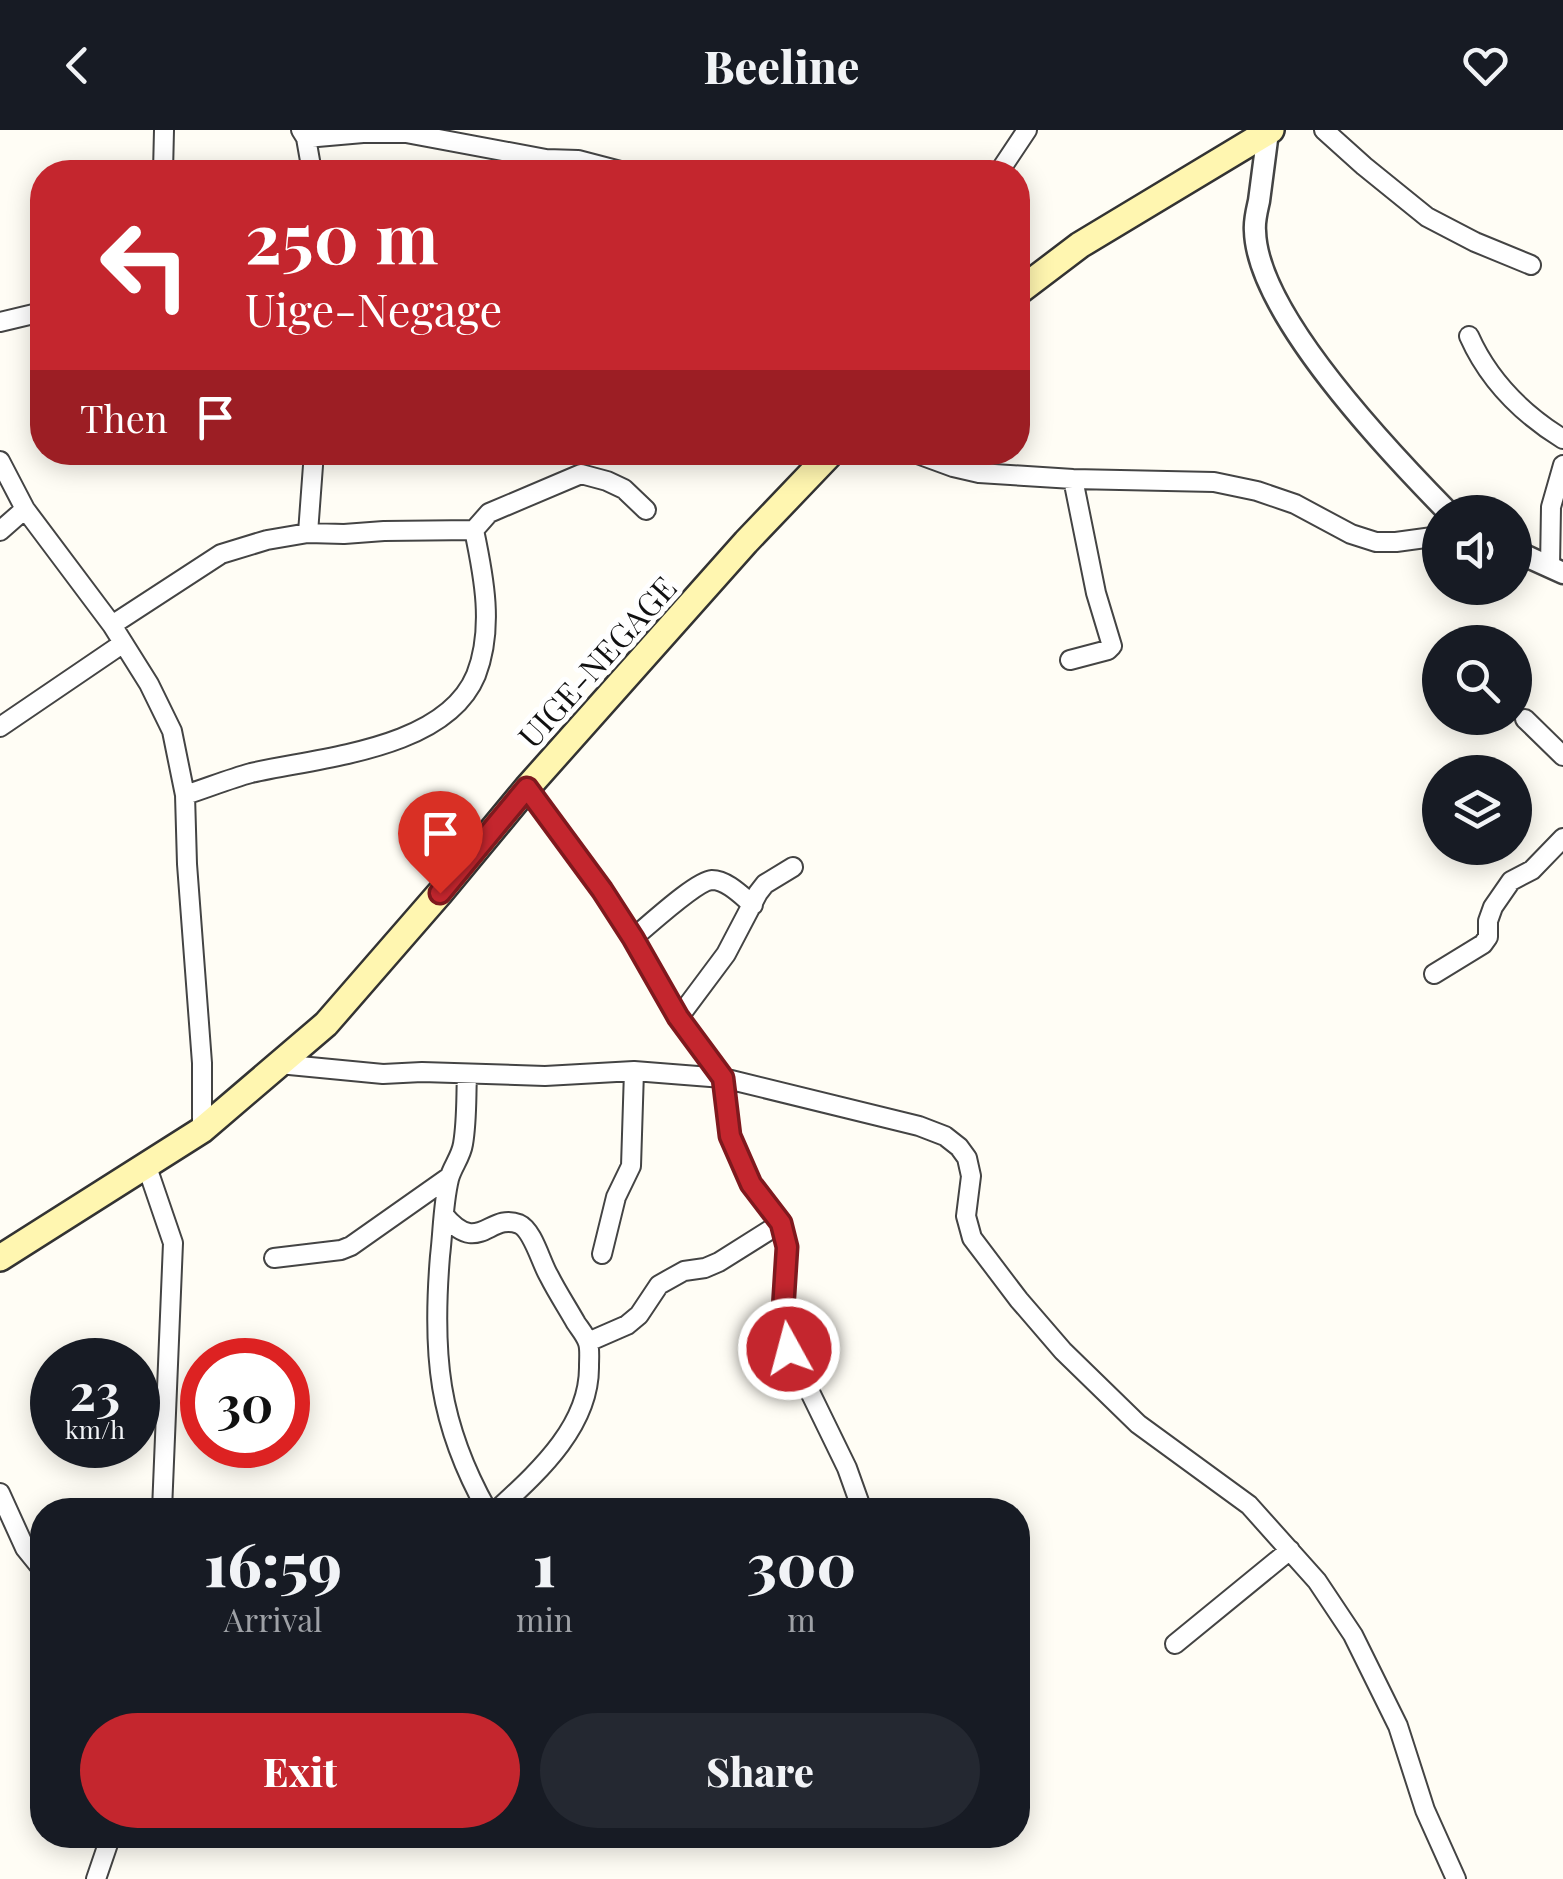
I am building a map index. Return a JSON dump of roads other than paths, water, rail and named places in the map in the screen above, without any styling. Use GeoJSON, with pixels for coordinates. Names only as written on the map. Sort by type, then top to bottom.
{"type":"FeatureCollection","features":[{"type":"Feature","properties":{"kind":"main road"},"geometry":{"type":"LineString","coordinates":[[1030,283],[1080,245],[1270,131]]}},
{"type":"Feature","properties":{"kind":"main road","name":"UIGE-NEGAGE"},"geometry":{"type":"LineString","coordinates":[[0,1258],[202,1130],[326,1024],[527,788],[820,465]]}},
{"type":"Feature","properties":{"kind":"street"},"geometry":{"type":"LineString","coordinates":[[163,160],[164,130]]}},
{"type":"Feature","properties":{"kind":"street"},"geometry":{"type":"LineString","coordinates":[[1007,160],[1027,130]]}},
{"type":"Feature","properties":{"kind":"street"},"geometry":{"type":"LineString","coordinates":[[1324,130],[1427,217],[1531,265]]}},
{"type":"Feature","properties":{"kind":"street"},"geometry":{"type":"LineString","coordinates":[[1270,131],[1254,232],[1263,269],[1298,336],[1355,410],[1432,495]]}},
{"type":"Feature","properties":{"kind":"street"},"geometry":{"type":"LineString","coordinates":[[309,160],[303,134],[363,133],[406,133],[546,159],[578,160]]}},
{"type":"Feature","properties":{"kind":"street"},"geometry":{"type":"LineString","coordinates":[[0,322],[30,315]]}},
{"type":"Feature","properties":{"kind":"street"},"geometry":{"type":"LineString","coordinates":[[1470,336],[1480,360],[1498,384],[1563,439]]}},
{"type":"Feature","properties":{"kind":"street"},"geometry":{"type":"LineString","coordinates":[[0,462],[25,509],[112,625],[149,684],[172,731],[186,795],[186,864],[202,1063],[202,1130]]}},
{"type":"Feature","properties":{"kind":"street"},"geometry":{"type":"LineString","coordinates":[[308,533],[313,465]]}},
{"type":"Feature","properties":{"kind":"street"},"geometry":{"type":"LineString","coordinates":[[948,465],[980,472],[1072,479],[1214,482],[1295,504],[1376,542],[1422,538]]}},
{"type":"Feature","properties":{"kind":"street"},"geometry":{"type":"LineString","coordinates":[[1532,559],[1557,570],[1551,507],[1563,465]]}},
{"type":"Feature","properties":{"kind":"street"},"geometry":{"type":"LineString","coordinates":[[112,625],[221,554],[267,540],[308,533],[474,530],[489,513],[580,474],[624,490],[646,510]]}},
{"type":"Feature","properties":{"kind":"street"},"geometry":{"type":"LineString","coordinates":[[1070,660],[1112,646],[1096,594],[1072,479]]}},
{"type":"Feature","properties":{"kind":"street"},"geometry":{"type":"LineString","coordinates":[[0,531],[25,509]]}},
{"type":"Feature","properties":{"kind":"street"},"geometry":{"type":"LineString","coordinates":[[186,795],[250,774],[368,750],[443,717],[466,693],[483,644],[485,583],[474,530]]}},
{"type":"Feature","properties":{"kind":"street"},"geometry":{"type":"LineString","coordinates":[[0,727],[122,644]]}},
{"type":"Feature","properties":{"kind":"street"},"geometry":{"type":"LineString","coordinates":[[1532,727],[1563,756]]}},
{"type":"Feature","properties":{"kind":"street"},"geometry":{"type":"LineString","coordinates":[[527,788],[602,890],[678,1017],[723,1078],[730,1136],[751,1184],[781,1223],[787,1247],[782,1326],[789,1349],[858,1498]]}},
{"type":"Feature","properties":{"kind":"street"},"geometry":{"type":"LineString","coordinates":[[1434,974],[1483,944],[1488,938],[1493,907],[1511,880],[1532,870],[1563,838]]}},
{"type":"Feature","properties":{"kind":"street"},"geometry":{"type":"LineString","coordinates":[[678,1017],[726,954],[765,884],[792,867]]}},
{"type":"Feature","properties":{"kind":"street"},"geometry":{"type":"LineString","coordinates":[[633,938],[700,884],[714,880],[727,884],[754,905]]}},
{"type":"Feature","properties":{"kind":"street"},"geometry":{"type":"LineString","coordinates":[[279,1064],[383,1074],[545,1076],[634,1071],[723,1078],[919,1126],[945,1136],[967,1158],[971,1176],[966,1216],[972,1238],[1019,1300],[1138,1424],[1249,1505],[1316,1581],[1353,1635],[1378,1682],[1398,1726],[1425,1810],[1456,1879]]}},
{"type":"Feature","properties":{"kind":"street"},"geometry":{"type":"LineString","coordinates":[[602,1254],[616,1197],[631,1166],[634,1071]]}},
{"type":"Feature","properties":{"kind":"street"},"geometry":{"type":"LineString","coordinates":[[467,1074],[463,1145],[450,1178],[436,1310],[438,1366],[448,1422],[481,1498]]}},
{"type":"Feature","properties":{"kind":"street"},"geometry":{"type":"LineString","coordinates":[[147,1166],[172,1243],[162,1498]]}},
{"type":"Feature","properties":{"kind":"street"},"geometry":{"type":"LineString","coordinates":[[274,1258],[352,1246],[450,1178]]}},
{"type":"Feature","properties":{"kind":"street"},"geometry":{"type":"LineString","coordinates":[[444,1215],[457,1230],[468,1234],[510,1222],[523,1225],[550,1280],[588,1342],[589,1384],[576,1420],[557,1448],[509,1498]]}},
{"type":"Feature","properties":{"kind":"street"},"geometry":{"type":"LineString","coordinates":[[588,1342],[639,1315],[659,1285],[684,1271],[719,1262],[781,1223]]}},
{"type":"Feature","properties":{"kind":"street"},"geometry":{"type":"LineString","coordinates":[[0,1493],[30,1554]]}},
{"type":"Feature","properties":{"kind":"street"},"geometry":{"type":"LineString","coordinates":[[1175,1644],[1290,1550]]}},
{"type":"Feature","properties":{"kind":"street"},"geometry":{"type":"LineString","coordinates":[[96,1879],[107,1848]]}}]}
